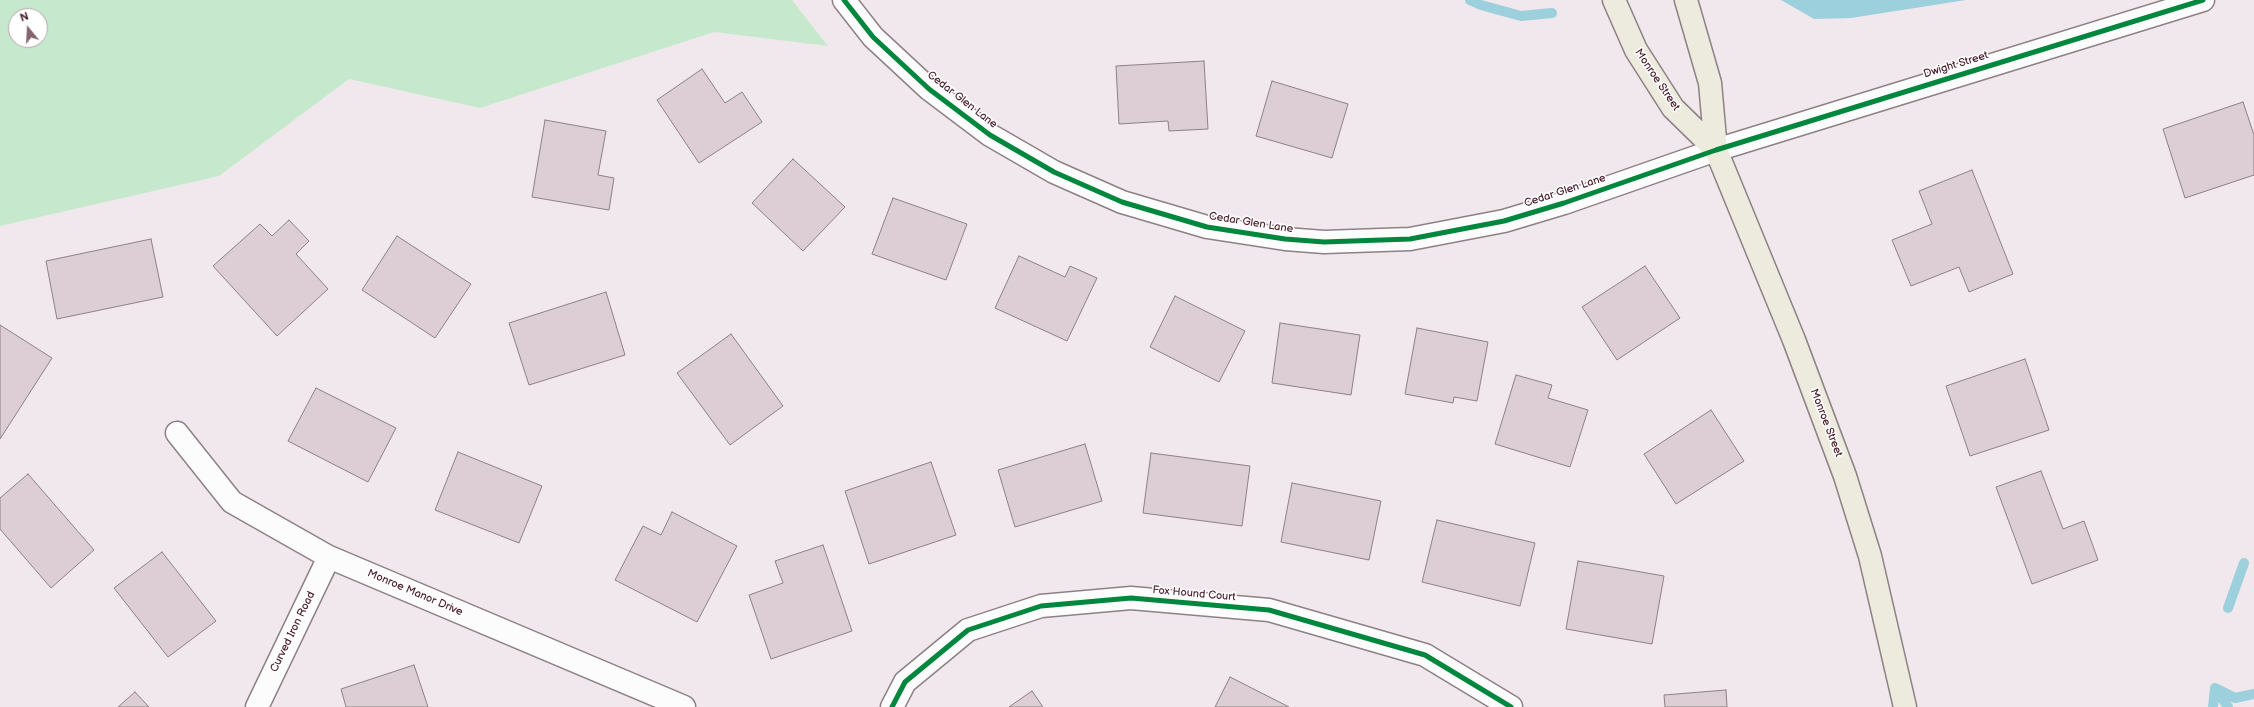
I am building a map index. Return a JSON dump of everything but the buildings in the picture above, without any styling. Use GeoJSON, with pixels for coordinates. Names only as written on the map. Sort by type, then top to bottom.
{"type":"FeatureCollection","features":[{"type":"Feature","properties":{"kind":"main road","name":"Monroe Street"},"geometry":{"type":"LineString","coordinates":[[1614,0],[1636,50],[1673,108],[1716,150]]}},
{"type":"Feature","properties":{"kind":"main road","name":"Monroe Street"},"geometry":{"type":"LineString","coordinates":[[1686,0],[1710,83],[1716,150],[1799,354],[1845,476],[1870,556],[1905,707]]}},
{"type":"Feature","properties":{"kind":"street","name":"Cedar Glen Lane"},"geometry":{"type":"LineString","coordinates":[[844,0],[874,37],[929,89],[990,135],[1054,172],[1122,202],[1207,227],[1285,239],[1324,242],[1410,239],[1504,221],[1564,203],[1716,150]]}},
{"type":"Feature","properties":{"kind":"street","name":"Dwight Street"},"geometry":{"type":"LineString","coordinates":[[1716,150],[2203,0]]}},
{"type":"Feature","properties":{"kind":"street","name":"Monroe Manor Drive"},"geometry":{"type":"LineString","coordinates":[[177,433],[232,502],[329,557],[684,707]]}},
{"type":"Feature","properties":{"kind":"street","name":"Curved Iron Road"},"geometry":{"type":"LineString","coordinates":[[257,707],[329,557]]}},
{"type":"Feature","properties":{"kind":"street","name":"Fox Hound Court"},"geometry":{"type":"LineString","coordinates":[[892,707],[905,682],[968,630],[1041,606],[1131,598],[1269,610],[1425,655],[1511,707]]}},
{"type":"Feature","properties":{"kind":"green space"},"geometry":{"type":"Polygon","coordinates":[[[0,0],[792,0],[828,46],[714,32],[480,108],[349,79],[219,176],[0,226],[0,0]]]}},
{"type":"Feature","properties":{"kind":"water"},"geometry":{"type":"Polygon","coordinates":[[[1781,0],[1966,0],[1851,18],[1814,19],[1781,0]]]}},
{"type":"Feature","properties":{"kind":"waterway"},"geometry":{"type":"LineString","coordinates":[[1470,0],[1481,5],[1521,16],[1552,13]]}},
{"type":"Feature","properties":{"kind":"waterway"},"geometry":{"type":"LineString","coordinates":[[2228,608],[2244,563]]}},
{"type":"Feature","properties":{"kind":"waterway"},"geometry":{"type":"LineString","coordinates":[[2215,688],[2235,698],[2254,694]]}},
{"type":"Feature","properties":{"kind":"waterway"},"geometry":{"type":"LineString","coordinates":[[2213,707],[2215,688]]}},
{"type":"Feature","properties":{"kind":"waterway"},"geometry":{"type":"LineString","coordinates":[[2216,689],[2228,707]]}},
{"type":"Feature","properties":{"kind":"cycle path"},"geometry":{"type":"LineString","coordinates":[[844,0],[873,37],[929,89],[990,135],[1054,172],[1122,202],[1207,227],[1285,239],[1324,242],[1410,239],[1504,221],[1564,203],[1716,150],[2203,0]]}},
{"type":"Feature","properties":{"kind":"cycle path"},"geometry":{"type":"LineString","coordinates":[[892,707],[905,682],[968,630],[1041,606],[1131,598],[1269,610],[1425,655],[1511,707]]}}]}
